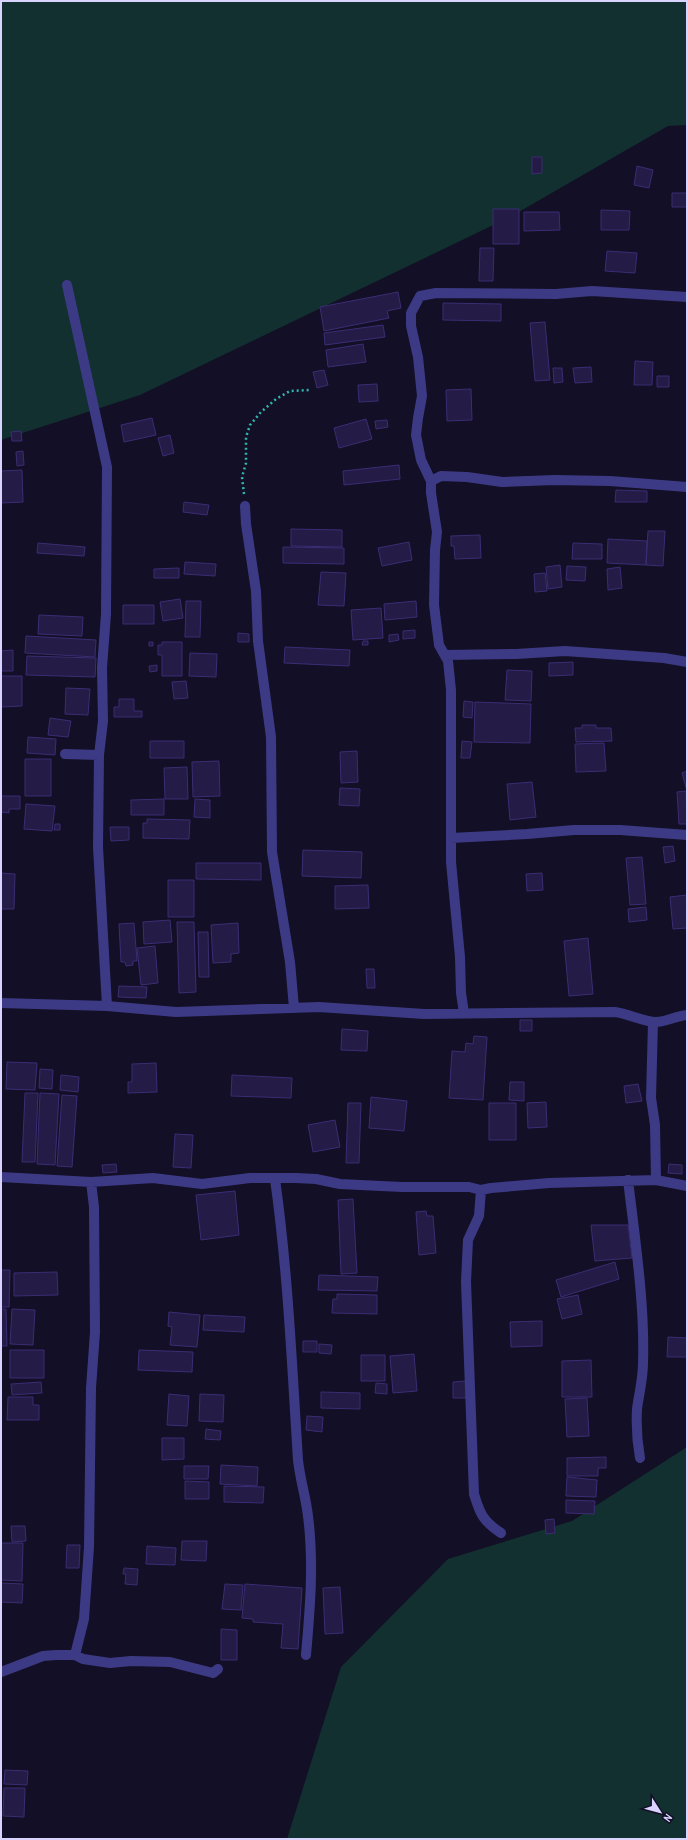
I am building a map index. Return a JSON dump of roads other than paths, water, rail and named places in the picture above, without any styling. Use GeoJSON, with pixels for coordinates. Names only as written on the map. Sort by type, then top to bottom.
{"type":"FeatureCollection","features":[{"type":"Feature","properties":{"kind":"street"},"geometry":{"type":"LineString","coordinates":[[67,285],[107,467],[106,614],[102,668],[103,721],[99,755],[98,847],[107,1006]]}},
{"type":"Feature","properties":{"kind":"street"},"geometry":{"type":"LineString","coordinates":[[464,1013],[461,993],[460,957],[451,862],[451,690],[448,661],[439,645],[434,605],[435,550],[437,532],[431,493],[431,481],[421,460],[416,435],[422,396],[418,357],[411,326],[411,313],[420,296],[436,293],[556,294],[592,292],[687,297]]}},
{"type":"Feature","properties":{"kind":"street"},"geometry":{"type":"LineString","coordinates":[[431,481],[441,476],[467,477],[502,482],[554,480],[603,481],[687,486]]}},
{"type":"Feature","properties":{"kind":"street"},"geometry":{"type":"LineString","coordinates":[[245,506],[246,524],[256,591],[258,640],[271,738],[272,852],[290,962],[294,1008]]}},
{"type":"Feature","properties":{"kind":"street"},"geometry":{"type":"LineString","coordinates":[[445,655],[565,652],[664,658],[687,662]]}},
{"type":"Feature","properties":{"kind":"street"},"geometry":{"type":"LineString","coordinates":[[65,754],[99,755]]}},
{"type":"Feature","properties":{"kind":"street"},"geometry":{"type":"LineString","coordinates":[[451,838],[574,830],[620,830],[687,835]]}},
{"type":"Feature","properties":{"kind":"street"},"geometry":{"type":"LineString","coordinates":[[1,1003],[107,1006],[176,1012],[319,1007],[424,1014],[615,1012],[629,1014],[653,1022],[687,1015]]}},
{"type":"Feature","properties":{"kind":"street"},"geometry":{"type":"LineString","coordinates":[[653,1022],[651,1098],[655,1125],[656,1180]]}},
{"type":"Feature","properties":{"kind":"street"},"geometry":{"type":"LineString","coordinates":[[1,1177],[91,1182],[153,1178],[202,1184],[250,1178],[310,1179],[340,1184],[402,1187],[469,1187],[481,1190],[549,1183],[628,1180],[656,1180],[687,1186]]}},
{"type":"Feature","properties":{"kind":"street"},"geometry":{"type":"LineString","coordinates":[[275,1179],[280,1215],[290,1324],[299,1462],[308,1517],[311,1560],[306,1656]]}},
{"type":"Feature","properties":{"kind":"street"},"geometry":{"type":"LineString","coordinates":[[628,1180],[636,1254],[644,1364],[637,1408],[636,1432],[640,1458]]}},
{"type":"Feature","properties":{"kind":"street"},"geometry":{"type":"LineString","coordinates":[[75,1655],[84,1619],[89,1548],[91,1388],[96,1332],[94,1299],[94,1207],[91,1182]]}},
{"type":"Feature","properties":{"kind":"street"},"geometry":{"type":"LineString","coordinates":[[481,1190],[478,1216],[468,1240],[466,1282],[474,1494],[479,1512],[488,1525],[501,1533]]}},
{"type":"Feature","properties":{"kind":"street"},"geometry":{"type":"LineString","coordinates":[[1,1672],[43,1656],[75,1655],[83,1659],[110,1663],[131,1661],[170,1662],[213,1673],[218,1669]]}}]}
